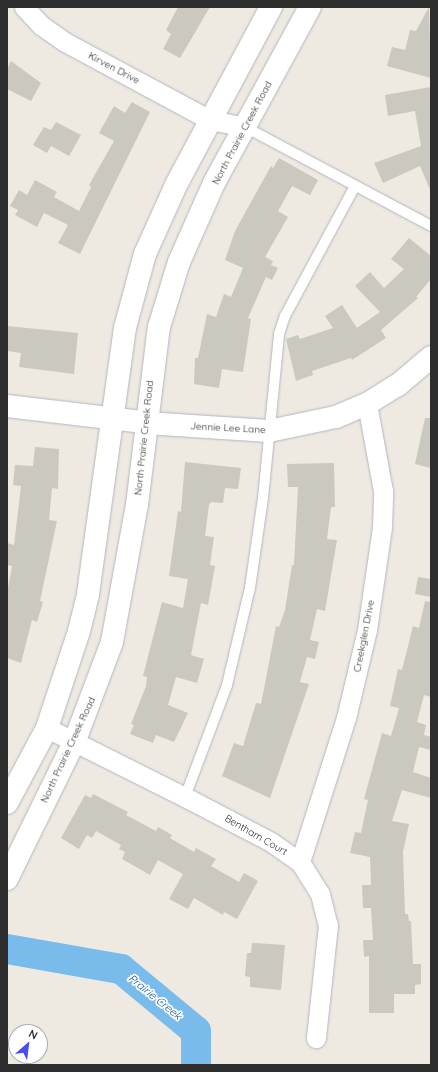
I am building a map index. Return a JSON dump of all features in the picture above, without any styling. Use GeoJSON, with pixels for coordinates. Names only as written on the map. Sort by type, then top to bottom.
{"type":"FeatureCollection","features":[{"type":"Feature","properties":{"kind":"main road"},"geometry":{"type":"LineString","coordinates":[[7,803],[46,728],[79,631],[88,594],[125,328],[145,254],[210,120],[271,7]]}},
{"type":"Feature","properties":{"kind":"main road","name":"North Prairie Creek Road"},"geometry":{"type":"LineString","coordinates":[[7,879],[75,740],[96,689],[123,596],[137,505],[145,422],[159,327],[172,282],[192,228],[310,7]]}},
{"type":"Feature","properties":{"kind":"main road","name":"Jennie Lee Lane"},"geometry":{"type":"LineString","coordinates":[[7,406],[145,422],[269,430],[336,417],[367,404],[398,385],[431,357]]}},
{"type":"Feature","properties":{"kind":"street","name":"Kirven Drive"},"geometry":{"type":"LineString","coordinates":[[24,7],[42,26],[65,42],[210,120],[245,127]]}},
{"type":"Feature","properties":{"kind":"street","name":"Creekglen Drive"},"geometry":{"type":"LineString","coordinates":[[300,862],[346,718],[370,606],[382,527],[383,491],[367,404]]}},
{"type":"Feature","properties":{"kind":"street","name":"Bentham Court"},"geometry":{"type":"LineString","coordinates":[[46,728],[75,740],[271,842],[300,862],[320,894],[328,925],[316,1038]]}},
{"type":"Feature","properties":{"kind":"lane"},"geometry":{"type":"LineString","coordinates":[[245,127],[431,226]]}},
{"type":"Feature","properties":{"kind":"lane"},"geometry":{"type":"LineString","coordinates":[[185,797],[227,685],[250,588],[263,498],[279,334],[285,316],[355,186]]}},
{"type":"Feature","properties":{"kind":"building"},"geometry":{"type":"Polygon","coordinates":[[[178,7],[210,7],[180,58],[163,49],[171,34],[166,30],[178,7]]]}},
{"type":"Feature","properties":{"kind":"building"},"geometry":{"type":"Polygon","coordinates":[[[429,7],[431,78],[387,66],[392,47],[405,50],[410,30],[416,31],[429,7]]]}},
{"type":"Feature","properties":{"kind":"building"},"geometry":{"type":"Polygon","coordinates":[[[11,61],[41,83],[31,101],[7,89],[7,69],[11,61]]]}},
{"type":"Feature","properties":{"kind":"building"},"geometry":{"type":"Polygon","coordinates":[[[431,87],[431,192],[420,166],[383,183],[374,163],[421,146],[415,111],[388,116],[385,95],[431,87]]]}},
{"type":"Feature","properties":{"kind":"building"},"geometry":{"type":"Polygon","coordinates":[[[132,102],[150,112],[80,254],[58,243],[68,225],[44,213],[37,227],[15,215],[18,210],[10,206],[19,190],[27,195],[35,180],[57,192],[54,197],[79,211],[91,187],[89,185],[114,141],[99,133],[114,106],[125,113],[132,102]]]}},
{"type":"Feature","properties":{"kind":"building"},"geometry":{"type":"Polygon","coordinates":[[[56,122],[81,135],[69,156],[51,146],[47,153],[33,145],[44,127],[51,130],[56,122]]]}},
{"type":"Feature","properties":{"kind":"building"},"geometry":{"type":"Polygon","coordinates":[[[279,158],[318,180],[310,195],[292,186],[278,211],[288,217],[265,257],[273,261],[271,265],[278,268],[272,280],[266,277],[248,318],[251,319],[243,372],[222,369],[219,388],[194,384],[195,358],[198,358],[207,314],[216,317],[224,294],[231,297],[243,268],[225,260],[235,231],[271,166],[273,168],[279,158]]]}},
{"type":"Feature","properties":{"kind":"building"},"geometry":{"type":"Polygon","coordinates":[[[409,238],[431,256],[431,279],[416,297],[418,298],[381,330],[386,338],[352,360],[351,358],[312,371],[313,375],[296,381],[286,339],[298,335],[300,339],[333,328],[325,316],[342,305],[357,328],[380,312],[355,286],[370,272],[384,288],[404,269],[391,259],[409,238]]]}},
{"type":"Feature","properties":{"kind":"building"},"geometry":{"type":"Polygon","coordinates":[[[7,326],[78,333],[74,374],[19,367],[21,353],[7,351],[7,326]]]}},
{"type":"Feature","properties":{"kind":"building"},"geometry":{"type":"Polygon","coordinates":[[[425,418],[431,418],[431,468],[415,464],[425,418]]]}},
{"type":"Feature","properties":{"kind":"building"},"geometry":{"type":"Polygon","coordinates":[[[35,447],[59,449],[58,489],[52,488],[49,520],[57,521],[40,601],[43,602],[37,622],[32,620],[21,663],[7,658],[7,593],[12,566],[7,565],[7,543],[14,545],[21,486],[13,485],[15,465],[33,466],[35,447]]]}},
{"type":"Feature","properties":{"kind":"building"},"geometry":{"type":"Polygon","coordinates":[[[185,462],[241,468],[238,489],[225,488],[223,503],[211,502],[209,505],[205,536],[214,537],[210,565],[215,566],[208,605],[201,603],[191,655],[204,659],[197,683],[176,677],[168,705],[188,713],[174,742],[156,735],[153,743],[130,734],[134,725],[131,724],[146,686],[147,677],[143,676],[162,602],[183,608],[188,579],[169,576],[178,511],[181,512],[185,462]]]}},
{"type":"Feature","properties":{"kind":"building"},"geometry":{"type":"Polygon","coordinates":[[[334,463],[335,507],[331,507],[327,539],[337,540],[325,611],[317,609],[310,640],[319,642],[315,659],[307,657],[300,682],[309,684],[270,798],[222,776],[234,743],[243,746],[256,703],[261,704],[276,626],[279,627],[285,610],[292,565],[294,565],[298,487],[288,487],[287,464],[334,463]]]}},
{"type":"Feature","properties":{"kind":"building"},"geometry":{"type":"Polygon","coordinates":[[[418,577],[431,579],[431,597],[415,594],[418,577]]]}},
{"type":"Feature","properties":{"kind":"building"},"geometry":{"type":"Polygon","coordinates":[[[425,601],[431,602],[431,697],[424,695],[417,722],[426,725],[424,735],[431,737],[431,750],[419,747],[413,772],[431,778],[431,798],[402,790],[392,821],[409,824],[403,852],[405,914],[408,914],[409,921],[411,921],[413,964],[421,964],[421,984],[415,985],[415,994],[394,994],[394,1013],[369,1013],[369,956],[364,957],[363,940],[373,940],[371,908],[363,908],[362,885],[371,885],[370,857],[350,853],[355,832],[361,833],[368,800],[364,799],[382,733],[391,736],[399,708],[390,706],[398,669],[402,670],[413,626],[419,628],[425,601]]]}},
{"type":"Feature","properties":{"kind":"building"},"geometry":{"type":"Polygon","coordinates":[[[93,794],[128,812],[126,815],[156,831],[158,827],[172,835],[170,838],[194,852],[196,848],[216,859],[211,866],[239,882],[244,873],[258,881],[237,919],[224,912],[223,915],[194,898],[188,909],[169,899],[183,874],[158,860],[150,875],[122,859],[125,852],[119,849],[121,845],[96,831],[92,838],[87,835],[79,849],[61,838],[85,795],[91,798],[93,794]]]}},
{"type":"Feature","properties":{"kind":"building"},"geometry":{"type":"Polygon","coordinates":[[[252,943],[285,945],[281,990],[250,987],[250,977],[245,976],[247,953],[251,953],[252,943]]]}},
{"type":"Feature","properties":{"kind":"waterway","name":"Prairie Creek"},"geometry":{"type":"LineString","coordinates":[[7,949],[121,969],[196,1031],[196,1065]]}}]}
